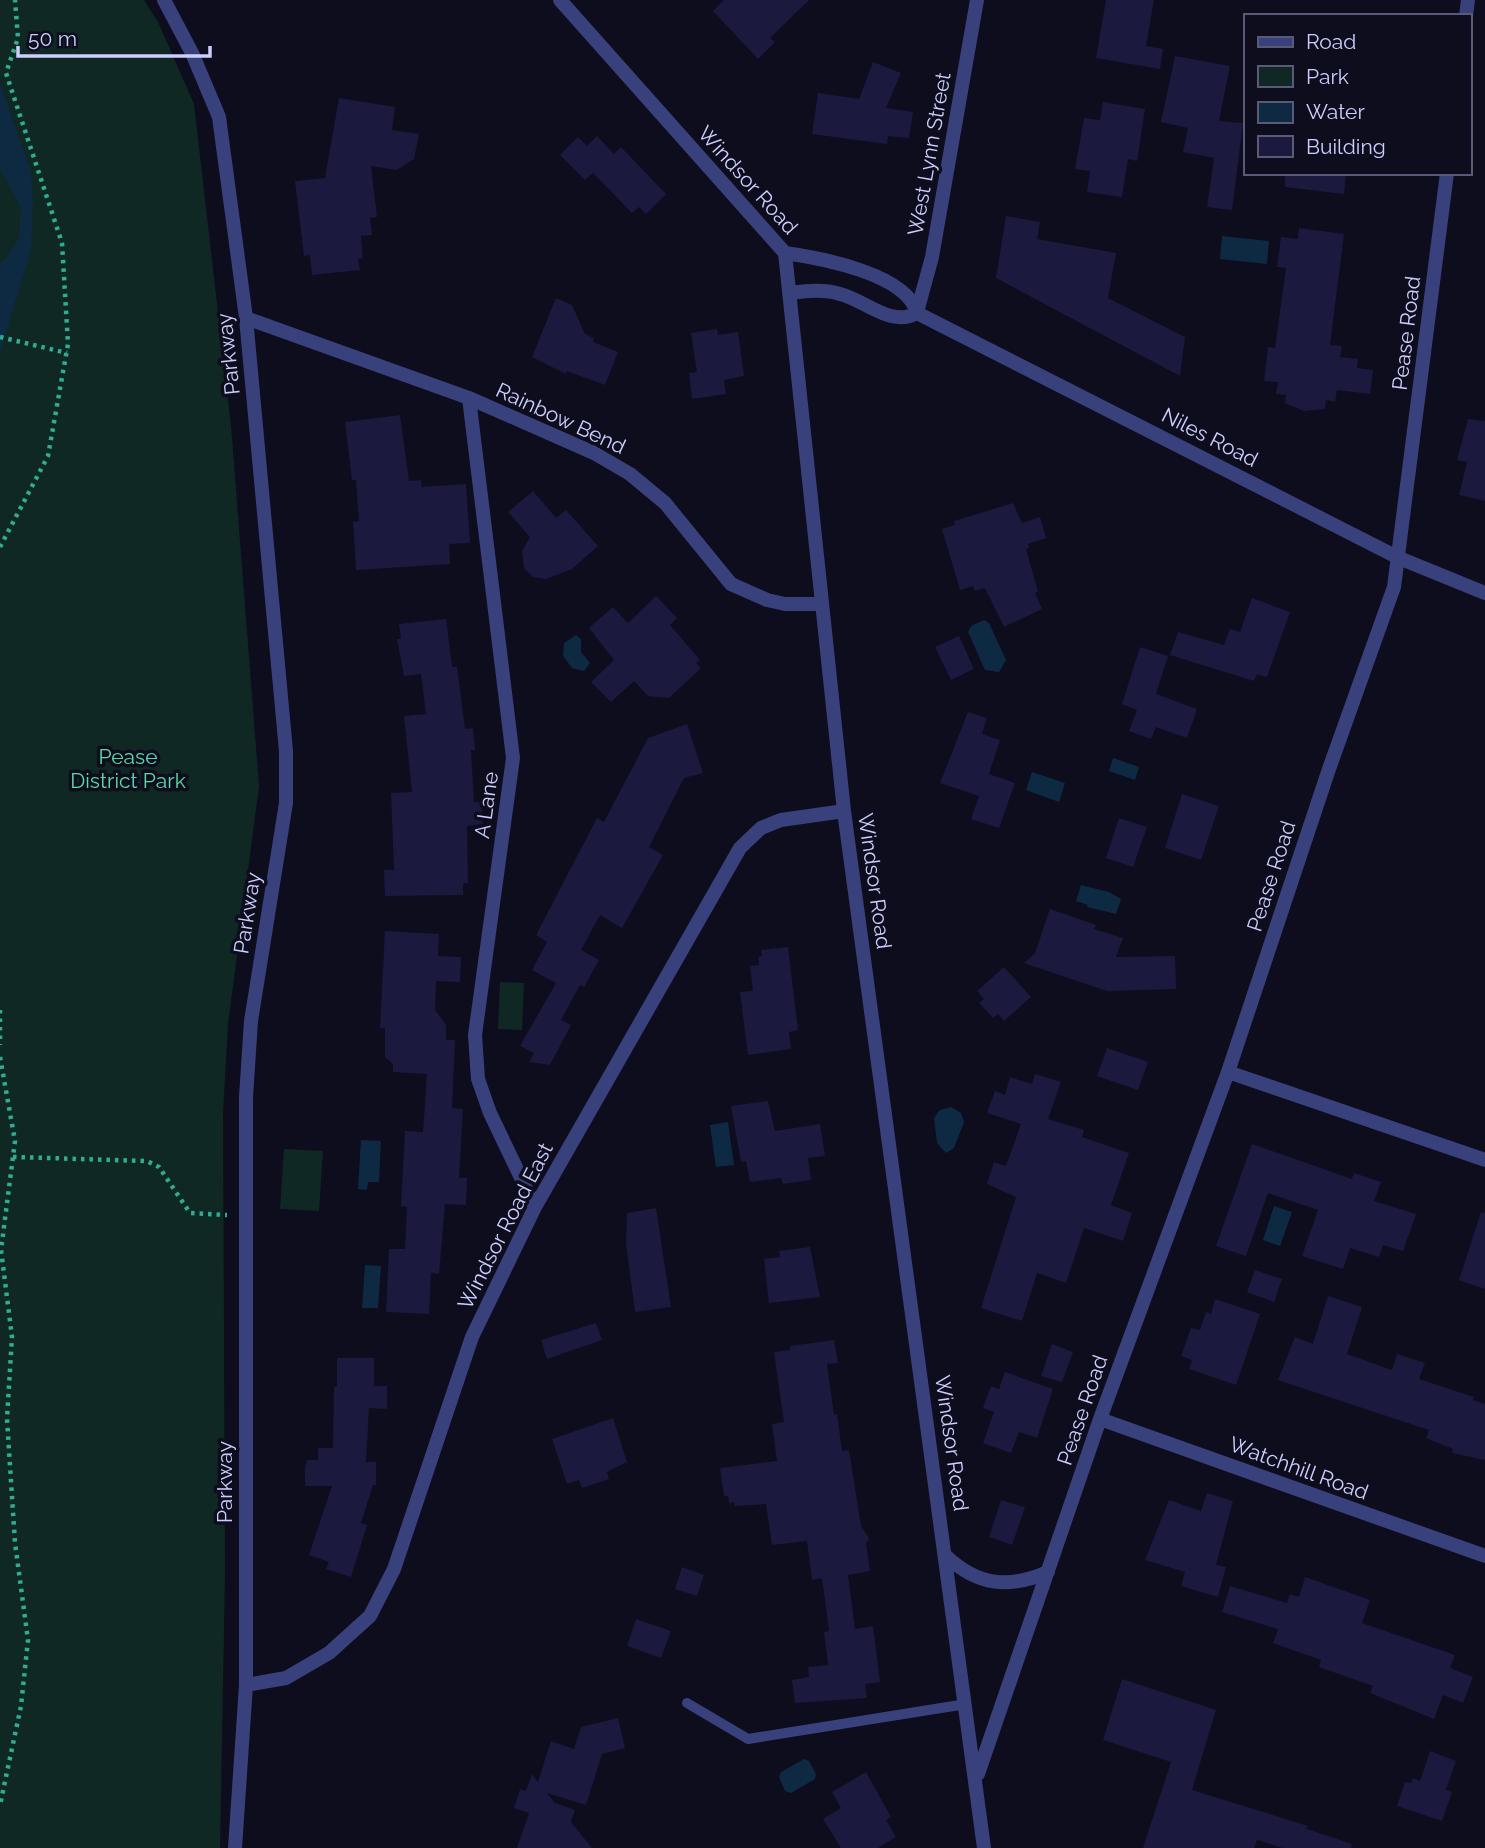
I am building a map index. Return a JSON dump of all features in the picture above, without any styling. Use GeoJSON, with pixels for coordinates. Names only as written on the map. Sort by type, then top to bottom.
{"type":"FeatureCollection","features":[{"type":"Feature","properties":{"kind":"street","name":"Parkway"},"geometry":{"type":"LineString","coordinates":[[163,0],[192,53],[219,117],[246,318],[286,764],[286,803],[251,1021],[246,1097],[246,1685],[235,1848]]}},
{"type":"Feature","properties":{"kind":"street","name":"Windsor Road"},"geometry":{"type":"LineString","coordinates":[[560,0],[785,253],[820,604],[844,811],[977,1778],[984,1848]]}},
{"type":"Feature","properties":{"kind":"street","name":"West Lynn Street"},"geometry":{"type":"LineString","coordinates":[[917,313],[932,257],[977,0]]}},
{"type":"Feature","properties":{"kind":"street","name":"Pease Road"},"geometry":{"type":"LineString","coordinates":[[977,1778],[1100,1419],[1228,1072],[1329,769],[1394,587],[1447,175]]}},
{"type":"Feature","properties":{"kind":"street","name":"Niles Road"},"geometry":{"type":"LineString","coordinates":[[785,253],[838,263],[878,279],[909,296],[917,313],[1399,558],[1485,593]]}},
{"type":"Feature","properties":{"kind":"street","name":"Niles Road"},"geometry":{"type":"LineString","coordinates":[[790,293],[832,292],[892,317],[909,318],[917,313]]}},
{"type":"Feature","properties":{"kind":"street","name":"Rainbow Bend"},"geometry":{"type":"LineString","coordinates":[[246,318],[469,398],[594,453],[630,474],[665,503],[732,583],[785,604],[820,604]]}},
{"type":"Feature","properties":{"kind":"street","name":"A Lane"},"geometry":{"type":"LineString","coordinates":[[469,398],[513,758],[475,1035],[478,1079],[490,1112],[535,1207]]}},
{"type":"Feature","properties":{"kind":"street","name":"Windsor Road East"},"geometry":{"type":"LineString","coordinates":[[246,1685],[286,1678],[329,1653],[370,1616],[394,1569],[472,1337],[535,1207],[740,848],[761,828],[781,820],[844,811]]}},
{"type":"Feature","properties":{"kind":"street"},"geometry":{"type":"LineString","coordinates":[[1228,1072],[1485,1160]]}},
{"type":"Feature","properties":{"kind":"street","name":"Watchhill Road"},"geometry":{"type":"LineString","coordinates":[[1100,1419],[1485,1556]]}},
{"type":"Feature","properties":{"kind":"street"},"geometry":{"type":"LineString","coordinates":[[946,1556],[961,1571],[981,1580],[1004,1585],[1026,1582],[1048,1572]]}},
{"type":"Feature","properties":{"kind":"lane"},"geometry":{"type":"LineString","coordinates":[[687,1703],[748,1739],[966,1704]]}},
{"type":"Feature","properties":{"kind":"path"},"geometry":{"type":"LineString","coordinates":[[0,547],[48,456],[67,352],[62,243],[6,73],[18,38],[15,0]]}},
{"type":"Feature","properties":{"kind":"path"},"geometry":{"type":"LineString","coordinates":[[0,337],[67,352]]}},
{"type":"Feature","properties":{"kind":"path"},"geometry":{"type":"LineString","coordinates":[[0,1010],[0,1045]]}},
{"type":"Feature","properties":{"kind":"path"},"geometry":{"type":"LineString","coordinates":[[0,1057],[15,1141],[1,1250],[12,1337],[7,1419],[15,1543],[28,1640],[21,1706],[0,1805]]}},
{"type":"Feature","properties":{"kind":"path"},"geometry":{"type":"LineString","coordinates":[[13,1157],[146,1160],[159,1167],[190,1213],[244,1215]]}},
{"type":"Feature","properties":{"kind":"green space","name":"Pease District Park"},"geometry":{"type":"Polygon","coordinates":[[[0,0],[144,0],[158,22],[194,104],[231,425],[259,786],[228,1024],[223,1114],[225,1573],[220,1848],[0,1848],[0,0]]]}},
{"type":"Feature","properties":{"kind":"green space"},"geometry":{"type":"Polygon","coordinates":[[[500,982],[524,983],[522,1030],[498,1029],[500,982]]]}},
{"type":"Feature","properties":{"kind":"green space"},"geometry":{"type":"Polygon","coordinates":[[[284,1149],[323,1151],[319,1211],[280,1209],[284,1149]]]}},
{"type":"Feature","properties":{"kind":"water"},"geometry":{"type":"Polygon","coordinates":[[[0,83],[31,172],[33,201],[31,249],[0,353],[0,264],[7,258],[19,237],[21,208],[0,169],[0,83]]]}},
{"type":"Feature","properties":{"kind":"water"},"geometry":{"type":"Polygon","coordinates":[[[1222,236],[1269,241],[1267,264],[1220,259],[1222,236]]]}},
{"type":"Feature","properties":{"kind":"water"},"geometry":{"type":"Polygon","coordinates":[[[984,620],[989,623],[1006,660],[999,672],[985,670],[968,632],[971,626],[984,620]]]}},
{"type":"Feature","properties":{"kind":"water"},"geometry":{"type":"Polygon","coordinates":[[[576,635],[581,639],[581,652],[590,663],[584,671],[572,668],[563,656],[564,643],[576,635]]]}},
{"type":"Feature","properties":{"kind":"water"},"geometry":{"type":"Polygon","coordinates":[[[1113,758],[1139,767],[1135,780],[1109,771],[1113,758]]]}},
{"type":"Feature","properties":{"kind":"water"},"geometry":{"type":"Polygon","coordinates":[[[1032,772],[1065,783],[1059,802],[1026,790],[1032,772]]]}},
{"type":"Feature","properties":{"kind":"water"},"geometry":{"type":"Polygon","coordinates":[[[1081,885],[1109,892],[1121,899],[1116,914],[1087,907],[1088,905],[1076,901],[1081,885]]]}},
{"type":"Feature","properties":{"kind":"water"},"geometry":{"type":"Polygon","coordinates":[[[951,1107],[961,1113],[964,1122],[954,1148],[946,1153],[937,1143],[934,1118],[940,1110],[951,1107]]]}},
{"type":"Feature","properties":{"kind":"water"},"geometry":{"type":"Polygon","coordinates":[[[728,1122],[734,1165],[716,1167],[710,1125],[728,1122]]]}},
{"type":"Feature","properties":{"kind":"water"},"geometry":{"type":"Polygon","coordinates":[[[361,1140],[381,1141],[379,1182],[368,1182],[367,1190],[358,1189],[361,1140]]]}},
{"type":"Feature","properties":{"kind":"water"},"geometry":{"type":"Polygon","coordinates":[[[1274,1206],[1292,1212],[1280,1246],[1263,1240],[1274,1206]]]}},
{"type":"Feature","properties":{"kind":"water"},"geometry":{"type":"Polygon","coordinates":[[[365,1265],[381,1266],[378,1308],[362,1308],[365,1265]]]}},
{"type":"Feature","properties":{"kind":"water"},"geometry":{"type":"Polygon","coordinates":[[[804,1759],[809,1761],[816,1774],[815,1779],[791,1793],[785,1791],[779,1777],[781,1772],[804,1759]]]}},
{"type":"Feature","properties":{"kind":"building"},"geometry":{"type":"Polygon","coordinates":[[[724,0],[809,0],[770,38],[775,42],[758,59],[713,11],[724,0]]]}},
{"type":"Feature","properties":{"kind":"building"},"geometry":{"type":"Polygon","coordinates":[[[1106,0],[1154,0],[1146,46],[1163,49],[1160,69],[1096,58],[1106,0]]]}},
{"type":"Feature","properties":{"kind":"building"},"geometry":{"type":"Polygon","coordinates":[[[1175,56],[1230,66],[1219,121],[1243,123],[1232,210],[1207,207],[1214,158],[1183,152],[1188,128],[1161,122],[1175,56]]]}},
{"type":"Feature","properties":{"kind":"building"},"geometry":{"type":"Polygon","coordinates":[[[873,62],[901,73],[886,108],[913,112],[909,138],[888,136],[887,144],[812,134],[818,93],[859,99],[873,62]]]}},
{"type":"Feature","properties":{"kind":"building"},"geometry":{"type":"Polygon","coordinates":[[[339,98],[395,107],[392,130],[419,134],[414,159],[397,170],[371,166],[377,217],[370,218],[372,235],[361,236],[363,258],[358,259],[360,270],[312,275],[310,255],[304,256],[295,181],[325,178],[339,98]]]}},
{"type":"Feature","properties":{"kind":"building"},"geometry":{"type":"Polygon","coordinates":[[[1103,102],[1145,109],[1137,161],[1128,159],[1122,197],[1087,192],[1090,171],[1075,169],[1084,118],[1100,120],[1103,102]]]}},
{"type":"Feature","properties":{"kind":"building"},"geometry":{"type":"Polygon","coordinates":[[[597,136],[614,154],[621,147],[666,194],[646,214],[639,207],[632,213],[593,173],[585,180],[560,155],[578,137],[587,146],[597,136]]]}},
{"type":"Feature","properties":{"kind":"building"},"geometry":{"type":"Polygon","coordinates":[[[1285,175],[1346,175],[1344,194],[1285,187],[1285,175]]]}},
{"type":"Feature","properties":{"kind":"building"},"geometry":{"type":"Polygon","coordinates":[[[1006,216],[1040,222],[1037,239],[1116,253],[1108,298],[1185,337],[1180,376],[996,278],[1006,216]]]}},
{"type":"Feature","properties":{"kind":"building"},"geometry":{"type":"Polygon","coordinates":[[[1299,228],[1344,234],[1330,345],[1342,346],[1340,357],[1358,359],[1357,368],[1373,370],[1370,394],[1337,390],[1335,402],[1326,400],[1325,409],[1304,411],[1285,403],[1286,395],[1276,394],[1278,382],[1264,381],[1268,347],[1275,348],[1286,268],[1277,267],[1281,237],[1298,239],[1299,228]]]}},
{"type":"Feature","properties":{"kind":"building"},"geometry":{"type":"Polygon","coordinates":[[[556,298],[572,305],[585,334],[594,338],[593,342],[618,352],[605,385],[567,371],[566,374],[532,357],[556,298]]]}},
{"type":"Feature","properties":{"kind":"building"},"geometry":{"type":"Polygon","coordinates":[[[717,329],[718,335],[738,332],[744,376],[724,380],[726,394],[692,399],[689,373],[697,372],[691,333],[717,329]]]}},
{"type":"Feature","properties":{"kind":"building"},"geometry":{"type":"Polygon","coordinates":[[[400,415],[409,481],[421,480],[422,487],[466,484],[470,543],[449,544],[450,564],[356,570],[353,522],[359,521],[356,480],[352,480],[345,422],[400,415]]]}},
{"type":"Feature","properties":{"kind":"building"},"geometry":{"type":"Polygon","coordinates":[[[1468,419],[1485,421],[1485,501],[1459,495],[1467,462],[1457,460],[1468,419]]]}},
{"type":"Feature","properties":{"kind":"building"},"geometry":{"type":"Polygon","coordinates":[[[533,491],[556,518],[566,510],[598,546],[572,569],[546,579],[533,577],[524,568],[522,551],[530,537],[508,512],[533,491]]]}},
{"type":"Feature","properties":{"kind":"building"},"geometry":{"type":"Polygon","coordinates":[[[1013,503],[1022,523],[1040,517],[1046,538],[1028,544],[1029,548],[1026,549],[1038,592],[1035,593],[1042,609],[1004,627],[985,588],[975,591],[973,586],[960,590],[942,529],[955,525],[954,521],[1013,503]]]}},
{"type":"Feature","properties":{"kind":"building"},"geometry":{"type":"Polygon","coordinates":[[[656,596],[677,618],[670,625],[700,660],[696,663],[701,668],[669,698],[648,696],[634,681],[611,702],[591,682],[614,660],[589,628],[613,607],[628,623],[656,596]]]}},
{"type":"Feature","properties":{"kind":"building"},"geometry":{"type":"Polygon","coordinates":[[[1252,598],[1290,612],[1267,677],[1257,674],[1254,681],[1170,655],[1178,632],[1224,645],[1230,629],[1240,632],[1252,598]]]}},
{"type":"Feature","properties":{"kind":"building"},"geometry":{"type":"Polygon","coordinates":[[[446,619],[452,667],[457,667],[465,729],[473,728],[475,750],[471,750],[474,802],[481,802],[483,824],[467,826],[468,883],[463,883],[463,895],[385,896],[384,870],[394,870],[391,793],[412,792],[404,716],[426,714],[421,674],[404,676],[397,639],[401,639],[399,624],[446,619]]]}},
{"type":"Feature","properties":{"kind":"building"},"geometry":{"type":"Polygon","coordinates":[[[959,636],[974,669],[951,680],[935,647],[959,636]]]}},
{"type":"Feature","properties":{"kind":"building"},"geometry":{"type":"Polygon","coordinates":[[[1140,647],[1168,656],[1156,694],[1197,709],[1187,738],[1156,727],[1151,739],[1129,731],[1137,710],[1122,704],[1140,647]]]}},
{"type":"Feature","properties":{"kind":"building"},"geometry":{"type":"Polygon","coordinates":[[[968,712],[987,718],[982,734],[1000,740],[989,774],[1015,783],[999,828],[971,819],[979,796],[940,783],[968,712]]]}},
{"type":"Feature","properties":{"kind":"building"},"geometry":{"type":"Polygon","coordinates":[[[687,724],[703,773],[684,778],[649,847],[663,855],[622,928],[600,915],[581,950],[599,960],[584,987],[580,985],[561,1020],[571,1025],[550,1065],[529,1062],[534,1053],[520,1046],[556,983],[532,970],[547,942],[536,935],[597,818],[604,822],[648,738],[687,724]]]}},
{"type":"Feature","properties":{"kind":"building"},"geometry":{"type":"Polygon","coordinates":[[[1182,794],[1219,806],[1201,860],[1165,848],[1182,794]]]}},
{"type":"Feature","properties":{"kind":"building"},"geometry":{"type":"Polygon","coordinates":[[[1119,818],[1147,827],[1133,867],[1106,858],[1119,818]]]}},
{"type":"Feature","properties":{"kind":"building"},"geometry":{"type":"Polygon","coordinates":[[[1050,909],[1096,925],[1094,929],[1123,938],[1116,957],[1175,956],[1176,989],[1107,991],[1024,963],[1035,953],[1050,909]]]}},
{"type":"Feature","properties":{"kind":"building"},"geometry":{"type":"Polygon","coordinates":[[[385,931],[439,934],[438,956],[461,957],[460,982],[436,981],[435,1010],[446,1025],[446,1040],[455,1040],[452,1108],[463,1109],[459,1178],[467,1178],[466,1205],[445,1204],[439,1274],[431,1273],[429,1314],[386,1312],[389,1249],[405,1249],[407,1207],[401,1206],[405,1131],[423,1132],[427,1074],[393,1072],[393,1064],[385,1057],[385,1028],[380,1028],[385,931]]]}},
{"type":"Feature","properties":{"kind":"building"},"geometry":{"type":"Polygon","coordinates":[[[788,947],[798,1030],[789,1032],[791,1049],[748,1055],[740,992],[753,991],[750,966],[759,965],[761,950],[788,947]]]}},
{"type":"Feature","properties":{"kind":"building"},"geometry":{"type":"Polygon","coordinates":[[[1004,967],[1031,997],[1004,1021],[998,1014],[993,1018],[979,1003],[984,999],[977,991],[1004,967]]]}},
{"type":"Feature","properties":{"kind":"building"},"geometry":{"type":"Polygon","coordinates":[[[1107,1048],[1148,1062],[1138,1090],[1097,1076],[1107,1048]]]}},
{"type":"Feature","properties":{"kind":"building"},"geometry":{"type":"Polygon","coordinates":[[[1035,1074],[1061,1082],[1048,1119],[1084,1130],[1082,1137],[1129,1153],[1111,1205],[1132,1213],[1123,1241],[1084,1228],[1066,1283],[1037,1273],[1022,1321],[981,1308],[1016,1197],[987,1184],[994,1162],[1006,1166],[1021,1124],[987,1113],[995,1091],[1005,1095],[1010,1077],[1032,1084],[1035,1074]]]}},
{"type":"Feature","properties":{"kind":"building"},"geometry":{"type":"Polygon","coordinates":[[[768,1101],[775,1131],[820,1124],[825,1156],[808,1158],[811,1180],[783,1184],[781,1178],[750,1182],[746,1161],[741,1162],[731,1106],[768,1101]]]}},
{"type":"Feature","properties":{"kind":"building"},"geometry":{"type":"Polygon","coordinates":[[[1252,1144],[1352,1179],[1354,1173],[1381,1182],[1374,1201],[1416,1214],[1403,1251],[1383,1245],[1379,1257],[1350,1248],[1343,1269],[1302,1256],[1318,1210],[1268,1193],[1246,1256],[1216,1246],[1252,1144]]]}},
{"type":"Feature","properties":{"kind":"building"},"geometry":{"type":"Polygon","coordinates":[[[656,1208],[671,1307],[635,1312],[626,1244],[627,1213],[656,1208]]]}},
{"type":"Feature","properties":{"kind":"building"},"geometry":{"type":"Polygon","coordinates":[[[1481,1212],[1485,1213],[1485,1289],[1459,1280],[1481,1212]]]}},
{"type":"Feature","properties":{"kind":"building"},"geometry":{"type":"Polygon","coordinates":[[[810,1247],[820,1297],[769,1303],[764,1259],[780,1257],[779,1251],[810,1247]]]}},
{"type":"Feature","properties":{"kind":"building"},"geometry":{"type":"Polygon","coordinates":[[[1255,1270],[1282,1279],[1274,1302],[1247,1292],[1255,1270]]]}},
{"type":"Feature","properties":{"kind":"building"},"geometry":{"type":"Polygon","coordinates":[[[1328,1296],[1362,1307],[1347,1354],[1392,1370],[1397,1354],[1425,1363],[1419,1379],[1474,1397],[1473,1400],[1485,1404],[1485,1460],[1452,1453],[1453,1449],[1426,1438],[1429,1430],[1278,1380],[1295,1337],[1313,1344],[1328,1296]]]}},
{"type":"Feature","properties":{"kind":"building"},"geometry":{"type":"Polygon","coordinates":[[[1215,1299],[1260,1314],[1236,1385],[1189,1369],[1192,1360],[1181,1356],[1191,1328],[1200,1330],[1206,1312],[1211,1314],[1215,1299]]]}},
{"type":"Feature","properties":{"kind":"building"},"geometry":{"type":"Polygon","coordinates":[[[596,1323],[602,1340],[547,1359],[541,1340],[596,1323]]]}},
{"type":"Feature","properties":{"kind":"building"},"geometry":{"type":"Polygon","coordinates":[[[834,1340],[838,1363],[827,1364],[834,1415],[837,1414],[842,1451],[849,1450],[861,1526],[869,1538],[866,1544],[870,1571],[848,1575],[855,1629],[873,1626],[880,1682],[865,1684],[867,1698],[795,1703],[792,1680],[809,1677],[808,1667],[828,1665],[824,1632],[829,1631],[822,1578],[812,1580],[807,1541],[772,1545],[766,1504],[735,1506],[734,1502],[729,1503],[728,1496],[724,1496],[720,1468],[777,1461],[772,1424],[784,1422],[774,1352],[790,1350],[790,1346],[834,1340]]]}},
{"type":"Feature","properties":{"kind":"building"},"geometry":{"type":"Polygon","coordinates":[[[1052,1344],[1073,1352],[1062,1382],[1041,1376],[1052,1344]]]}},
{"type":"Feature","properties":{"kind":"building"},"geometry":{"type":"Polygon","coordinates":[[[337,1358],[374,1358],[374,1386],[387,1386],[387,1409],[369,1408],[366,1462],[376,1462],[376,1485],[373,1485],[361,1523],[367,1525],[351,1577],[326,1569],[329,1562],[309,1555],[332,1486],[305,1486],[305,1468],[307,1460],[318,1460],[318,1448],[333,1448],[337,1358]]]}},
{"type":"Feature","properties":{"kind":"building"},"geometry":{"type":"Polygon","coordinates":[[[1005,1372],[1053,1389],[1037,1438],[1019,1432],[1011,1453],[983,1443],[994,1412],[983,1408],[991,1386],[999,1389],[1005,1372]]]}},
{"type":"Feature","properties":{"kind":"building"},"geometry":{"type":"Polygon","coordinates":[[[613,1418],[627,1462],[607,1472],[609,1479],[582,1488],[579,1480],[567,1484],[552,1439],[613,1418]]]}},
{"type":"Feature","properties":{"kind":"building"},"geometry":{"type":"Polygon","coordinates":[[[1207,1493],[1233,1501],[1216,1565],[1226,1567],[1218,1597],[1181,1586],[1185,1572],[1145,1560],[1169,1500],[1201,1511],[1207,1493]]]}},
{"type":"Feature","properties":{"kind":"building"},"geometry":{"type":"Polygon","coordinates":[[[1001,1500],[1025,1507],[1012,1545],[989,1537],[1001,1500]]]}},
{"type":"Feature","properties":{"kind":"building"},"geometry":{"type":"Polygon","coordinates":[[[682,1567],[704,1575],[697,1596],[675,1589],[682,1567]]]}},
{"type":"Feature","properties":{"kind":"building"},"geometry":{"type":"Polygon","coordinates":[[[1305,1577],[1370,1600],[1362,1623],[1455,1655],[1450,1668],[1473,1677],[1463,1703],[1443,1695],[1434,1719],[1370,1693],[1373,1686],[1319,1667],[1321,1660],[1273,1643],[1278,1629],[1222,1612],[1230,1586],[1287,1603],[1290,1594],[1299,1597],[1305,1577]]]}},
{"type":"Feature","properties":{"kind":"building"},"geometry":{"type":"Polygon","coordinates":[[[636,1619],[671,1631],[661,1658],[627,1646],[636,1619]]]}},
{"type":"Feature","properties":{"kind":"building"},"geometry":{"type":"Polygon","coordinates":[[[1122,1679],[1216,1710],[1192,1790],[1308,1826],[1307,1829],[1352,1844],[1351,1848],[1283,1848],[1257,1840],[1254,1848],[1143,1848],[1171,1762],[1103,1740],[1122,1679]]]}},
{"type":"Feature","properties":{"kind":"building"},"geometry":{"type":"Polygon","coordinates":[[[618,1718],[625,1748],[602,1754],[586,1805],[547,1793],[555,1803],[575,1810],[571,1822],[592,1848],[517,1848],[529,1813],[514,1808],[520,1789],[526,1791],[532,1774],[538,1782],[551,1741],[574,1749],[581,1727],[618,1718]]]}},
{"type":"Feature","properties":{"kind":"building"},"geometry":{"type":"Polygon","coordinates":[[[1430,1751],[1456,1761],[1446,1790],[1452,1792],[1442,1821],[1397,1806],[1405,1782],[1411,1783],[1413,1778],[1420,1781],[1430,1751]]]}},
{"type":"Feature","properties":{"kind":"building"},"geometry":{"type":"Polygon","coordinates":[[[866,1772],[891,1817],[886,1820],[896,1837],[878,1848],[841,1848],[823,1819],[841,1808],[832,1792],[866,1772]]]}}]}
